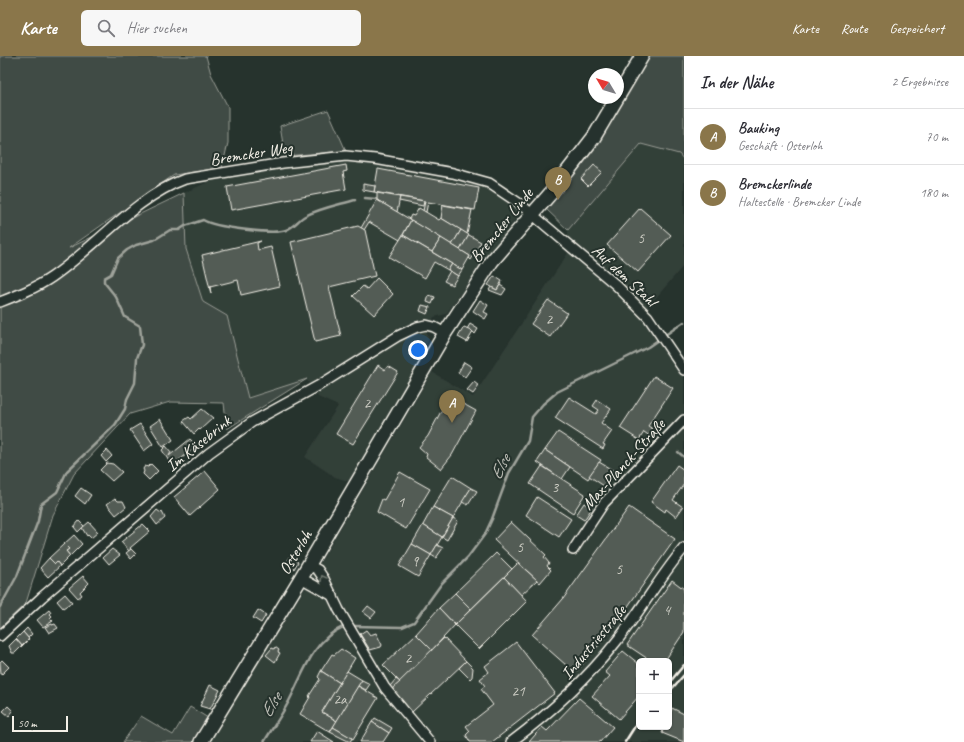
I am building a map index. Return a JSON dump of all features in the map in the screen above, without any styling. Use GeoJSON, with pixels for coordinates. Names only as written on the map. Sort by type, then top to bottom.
{"type":"FeatureCollection","features":[{"type":"Feature","properties":{"kind":"main road","name":"Bremcker Linde"},"geometry":{"type":"LineString","coordinates":[[418,380],[445,333],[492,261],[532,215],[594,137],[642,56]]}},
{"type":"Feature","properties":{"kind":"main road","name":"Osterloh"},"geometry":{"type":"LineString","coordinates":[[201,742],[309,565],[418,380]]}},
{"type":"Feature","properties":{"kind":"street","name":"Bremcker Weg"},"geometry":{"type":"LineString","coordinates":[[0,302],[53,276],[154,195],[185,179],[327,158],[363,157],[470,177],[489,183],[520,204],[532,215]]}},
{"type":"Feature","properties":{"kind":"street","name":"Auf dem Stahl"},"geometry":{"type":"LineString","coordinates":[[532,215],[616,285],[648,317],[684,370]]}},
{"type":"Feature","properties":{"kind":"street","name":"Im Käsebrink"},"geometry":{"type":"LineString","coordinates":[[0,636],[42,597],[209,452],[231,436],[275,408],[318,386],[391,340],[417,327],[426,325],[434,327],[445,333]]}},
{"type":"Feature","properties":{"kind":"street","name":"Max-Planck-Straße"},"geometry":{"type":"LineString","coordinates":[[573,550],[604,503],[684,420]]}},
{"type":"Feature","properties":{"kind":"street","name":"Industriestraße"},"geometry":{"type":"LineString","coordinates":[[511,742],[556,706],[597,666],[640,610],[684,548]]}},
{"type":"Feature","properties":{"kind":"street"},"geometry":{"type":"LineString","coordinates":[[309,565],[318,570],[333,596],[338,610],[386,688],[430,742]]}},
{"type":"Feature","properties":{"kind":"street"},"geometry":{"type":"LineString","coordinates":[[301,578],[333,596]]}},
{"type":"Feature","properties":{"kind":"shaded area"},"geometry":{"type":"Polygon","coordinates":[[[0,56],[206,56],[211,74],[228,107],[228,143],[222,168],[174,175],[69,248],[184,193],[186,249],[203,302],[227,316],[248,398],[307,379],[227,429],[224,403],[170,402],[130,414],[74,474],[53,515],[26,603],[0,628],[0,56]]]}},
{"type":"Feature","properties":{"kind":"shaded area"},"geometry":{"type":"Polygon","coordinates":[[[647,56],[684,56],[684,160],[679,154],[641,144],[568,230],[545,208],[586,160],[621,104],[624,104],[624,99],[647,56]]]}},
{"type":"Feature","properties":{"kind":"shaded area"},"geometry":{"type":"Polygon","coordinates":[[[328,110],[346,151],[285,156],[280,126],[328,110]]]}},
{"type":"Feature","properties":{"kind":"shaded area"},"geometry":{"type":"Polygon","coordinates":[[[641,144],[679,154],[684,160],[684,265],[648,307],[682,357],[684,356],[684,742],[207,742],[303,592],[432,372],[473,397],[568,253],[568,230],[641,144]]]}},
{"type":"Feature","properties":{"kind":"shaded area"},"geometry":{"type":"Polygon","coordinates":[[[351,160],[485,186],[522,210],[446,314],[434,317],[426,333],[429,338],[414,378],[351,482],[335,477],[305,457],[338,406],[318,397],[307,380],[248,398],[227,316],[203,302],[186,249],[184,193],[217,178],[351,160]]]}},
{"type":"Feature","properties":{"kind":"shaded area"},"geometry":{"type":"Polygon","coordinates":[[[190,707],[208,718],[193,742],[123,742],[141,716],[173,735],[190,707]]]}},
{"type":"Feature","properties":{"kind":"building"},"geometry":{"type":"Polygon","coordinates":[[[346,165],[347,171],[343,172],[346,189],[231,210],[227,187],[346,165]]]}},
{"type":"Feature","properties":{"kind":"building"},"geometry":{"type":"Polygon","coordinates":[[[594,165],[602,172],[588,186],[581,179],[594,165]]]}},
{"type":"Feature","properties":{"kind":"building"},"geometry":{"type":"Polygon","coordinates":[[[378,169],[479,188],[475,210],[428,202],[426,212],[423,211],[425,201],[374,192],[378,169]]]}},
{"type":"Feature","properties":{"kind":"building"},"geometry":{"type":"Polygon","coordinates":[[[363,184],[375,186],[374,192],[363,190],[363,184]]]}},
{"type":"Feature","properties":{"kind":"building"},"geometry":{"type":"Polygon","coordinates":[[[377,193],[400,197],[397,212],[377,200],[377,193]]]}},
{"type":"Feature","properties":{"kind":"building"},"geometry":{"type":"Polygon","coordinates":[[[400,197],[424,201],[423,206],[399,201],[400,197]]]}},
{"type":"Feature","properties":{"kind":"building"},"geometry":{"type":"Polygon","coordinates":[[[377,200],[411,220],[400,240],[369,222],[364,230],[361,228],[377,200]]]}},
{"type":"Feature","properties":{"kind":"building"},"geometry":{"type":"Polygon","coordinates":[[[443,205],[472,210],[467,234],[441,218],[443,205]]]}},
{"type":"Feature","properties":{"kind":"building"},"geometry":{"type":"Polygon","coordinates":[[[419,208],[439,220],[441,218],[461,230],[452,245],[409,219],[411,215],[414,216],[419,208]]]}},
{"type":"Feature","properties":{"kind":"building"},"geometry":{"type":"Polygon","coordinates":[[[640,208],[671,235],[638,272],[607,245],[640,208]]]}},
{"type":"Feature","properties":{"kind":"building"},"geometry":{"type":"Polygon","coordinates":[[[411,220],[441,238],[432,252],[403,235],[411,220]]]}},
{"type":"Feature","properties":{"kind":"building"},"geometry":{"type":"Polygon","coordinates":[[[358,226],[365,230],[375,276],[329,287],[341,336],[315,342],[291,242],[358,226]]]}},
{"type":"Feature","properties":{"kind":"building"},"geometry":{"type":"Polygon","coordinates":[[[461,230],[469,235],[460,250],[452,245],[461,230]]]}},
{"type":"Feature","properties":{"kind":"building"},"geometry":{"type":"Polygon","coordinates":[[[403,235],[452,264],[448,270],[434,262],[425,278],[389,257],[403,235]]]}},
{"type":"Feature","properties":{"kind":"building"},"geometry":{"type":"Polygon","coordinates":[[[469,235],[481,242],[471,260],[469,258],[470,256],[460,250],[469,235]]]}},
{"type":"Feature","properties":{"kind":"building"},"geometry":{"type":"Polygon","coordinates":[[[441,238],[470,256],[462,270],[432,252],[441,238]]]}},
{"type":"Feature","properties":{"kind":"building"},"geometry":{"type":"Polygon","coordinates":[[[261,241],[257,243],[258,250],[271,247],[280,286],[241,295],[238,280],[210,287],[211,294],[202,255],[261,241]]]}},
{"type":"Feature","properties":{"kind":"building"},"geometry":{"type":"Polygon","coordinates":[[[452,264],[462,270],[458,276],[448,270],[452,264]]]}},
{"type":"Feature","properties":{"kind":"building"},"geometry":{"type":"Polygon","coordinates":[[[450,271],[458,276],[452,285],[444,281],[450,271]]]}},
{"type":"Feature","properties":{"kind":"building"},"geometry":{"type":"Polygon","coordinates":[[[494,276],[502,281],[497,290],[488,285],[494,276]]]}},
{"type":"Feature","properties":{"kind":"building"},"geometry":{"type":"Polygon","coordinates":[[[377,278],[393,294],[374,315],[353,296],[363,286],[367,289],[377,278]]]}},
{"type":"Feature","properties":{"kind":"building"},"geometry":{"type":"Polygon","coordinates":[[[500,285],[506,289],[502,295],[489,290],[491,287],[497,290],[500,285]]]}},
{"type":"Feature","properties":{"kind":"building"},"geometry":{"type":"Polygon","coordinates":[[[429,295],[435,297],[432,304],[427,302],[429,295]]]}},
{"type":"Feature","properties":{"kind":"building"},"geometry":{"type":"Polygon","coordinates":[[[480,300],[488,305],[484,312],[488,314],[485,319],[473,311],[480,300]]]}},
{"type":"Feature","properties":{"kind":"building"},"geometry":{"type":"Polygon","coordinates":[[[548,300],[567,313],[550,337],[531,324],[548,300]]]}},
{"type":"Feature","properties":{"kind":"building"},"geometry":{"type":"Polygon","coordinates":[[[422,305],[430,307],[427,314],[420,311],[422,305]]]}},
{"type":"Feature","properties":{"kind":"building"},"geometry":{"type":"Polygon","coordinates":[[[470,324],[478,329],[475,334],[471,330],[467,329],[470,324]]]}},
{"type":"Feature","properties":{"kind":"building"},"geometry":{"type":"Polygon","coordinates":[[[464,327],[473,332],[467,342],[458,337],[464,327]]]}},
{"type":"Feature","properties":{"kind":"building"},"geometry":{"type":"Polygon","coordinates":[[[464,362],[472,367],[465,377],[458,373],[464,362]]]}},
{"type":"Feature","properties":{"kind":"building"},"geometry":{"type":"Polygon","coordinates":[[[378,365],[385,370],[388,366],[398,372],[353,444],[336,434],[378,365]]]}},
{"type":"Feature","properties":{"kind":"building"},"geometry":{"type":"Polygon","coordinates":[[[654,376],[673,388],[648,426],[658,432],[654,439],[644,432],[639,440],[620,428],[654,376]]]}},
{"type":"Feature","properties":{"kind":"building"},"geometry":{"type":"Polygon","coordinates":[[[474,382],[479,386],[473,394],[467,390],[474,382]]]}},
{"type":"Feature","properties":{"kind":"building"},"geometry":{"type":"Polygon","coordinates":[[[449,396],[476,411],[452,455],[441,469],[426,457],[427,454],[419,447],[428,436],[449,396]]]}},
{"type":"Feature","properties":{"kind":"building"},"geometry":{"type":"Polygon","coordinates":[[[569,397],[596,414],[599,410],[593,406],[597,400],[611,409],[601,423],[612,431],[603,444],[605,445],[603,449],[555,418],[569,397]]]}},
{"type":"Feature","properties":{"kind":"building"},"geometry":{"type":"Polygon","coordinates":[[[202,409],[213,418],[194,434],[183,421],[189,417],[191,419],[202,409]]]}},
{"type":"Feature","properties":{"kind":"building"},"geometry":{"type":"Polygon","coordinates":[[[160,419],[173,440],[163,447],[150,426],[160,419]]]}},
{"type":"Feature","properties":{"kind":"building"},"geometry":{"type":"Polygon","coordinates":[[[140,424],[153,444],[144,451],[130,430],[140,424]]]}},
{"type":"Feature","properties":{"kind":"building"},"geometry":{"type":"Polygon","coordinates":[[[558,432],[601,460],[588,479],[545,450],[558,432]]]}},
{"type":"Feature","properties":{"kind":"building"},"geometry":{"type":"Polygon","coordinates":[[[190,439],[197,446],[172,466],[162,450],[166,446],[171,452],[169,456],[190,439]]]}},
{"type":"Feature","properties":{"kind":"building"},"geometry":{"type":"Polygon","coordinates":[[[107,450],[112,456],[106,462],[101,456],[107,450]]]}},
{"type":"Feature","properties":{"kind":"building"},"geometry":{"type":"Polygon","coordinates":[[[545,450],[570,467],[562,479],[537,462],[545,450]]]}},
{"type":"Feature","properties":{"kind":"building"},"geometry":{"type":"Polygon","coordinates":[[[599,462],[614,471],[604,486],[589,476],[599,462]]]}},
{"type":"Feature","properties":{"kind":"building"},"geometry":{"type":"Polygon","coordinates":[[[107,463],[113,464],[122,472],[112,481],[100,470],[107,463]]]}},
{"type":"Feature","properties":{"kind":"building"},"geometry":{"type":"Polygon","coordinates":[[[151,464],[158,471],[149,480],[143,474],[143,469],[145,466],[148,467],[151,464]]]}},
{"type":"Feature","properties":{"kind":"building"},"geometry":{"type":"Polygon","coordinates":[[[677,465],[684,470],[684,484],[673,500],[683,507],[676,517],[666,509],[665,512],[651,502],[677,465]]]}},
{"type":"Feature","properties":{"kind":"building"},"geometry":{"type":"Polygon","coordinates":[[[542,466],[585,494],[573,513],[530,484],[542,466]]]}},
{"type":"Feature","properties":{"kind":"building"},"geometry":{"type":"Polygon","coordinates":[[[205,471],[220,489],[190,516],[174,497],[205,471]]]}},
{"type":"Feature","properties":{"kind":"building"},"geometry":{"type":"Polygon","coordinates":[[[400,472],[430,489],[406,529],[377,512],[382,499],[384,500],[400,472]]]}},
{"type":"Feature","properties":{"kind":"building"},"geometry":{"type":"Polygon","coordinates":[[[452,476],[471,488],[453,518],[433,507],[452,476]]]}},
{"type":"Feature","properties":{"kind":"building"},"geometry":{"type":"Polygon","coordinates":[[[81,488],[91,495],[85,504],[75,496],[81,488]]]}},
{"type":"Feature","properties":{"kind":"building"},"geometry":{"type":"Polygon","coordinates":[[[471,488],[477,491],[468,505],[462,502],[471,488]]]}},
{"type":"Feature","properties":{"kind":"building"},"geometry":{"type":"Polygon","coordinates":[[[537,497],[571,519],[559,537],[526,515],[537,497]]]}},
{"type":"Feature","properties":{"kind":"building"},"geometry":{"type":"Polygon","coordinates":[[[115,498],[118,501],[123,501],[126,507],[116,515],[107,504],[115,498]]]}},
{"type":"Feature","properties":{"kind":"building"},"geometry":{"type":"Polygon","coordinates":[[[584,503],[592,508],[584,520],[576,515],[584,503]]]}},
{"type":"Feature","properties":{"kind":"building"},"geometry":{"type":"Polygon","coordinates":[[[433,507],[453,518],[442,537],[423,525],[433,507]]]}},
{"type":"Feature","properties":{"kind":"building"},"geometry":{"type":"Polygon","coordinates":[[[629,507],[675,539],[610,632],[575,673],[532,635],[563,599],[629,507]]]}},
{"type":"Feature","properties":{"kind":"building"},"geometry":{"type":"Polygon","coordinates":[[[157,510],[161,513],[162,512],[165,518],[157,525],[151,517],[157,510]]]}},
{"type":"Feature","properties":{"kind":"building"},"geometry":{"type":"Polygon","coordinates":[[[453,518],[458,521],[447,540],[442,537],[453,518]]]}},
{"type":"Feature","properties":{"kind":"building"},"geometry":{"type":"Polygon","coordinates":[[[79,521],[84,526],[78,532],[74,527],[79,521]]]}},
{"type":"Feature","properties":{"kind":"building"},"geometry":{"type":"Polygon","coordinates":[[[89,522],[98,532],[91,538],[88,535],[87,536],[82,528],[89,522]]]}},
{"type":"Feature","properties":{"kind":"building"},"geometry":{"type":"Polygon","coordinates":[[[511,522],[546,555],[544,557],[549,563],[547,566],[551,570],[540,583],[494,540],[511,522]]]}},
{"type":"Feature","properties":{"kind":"building"},"geometry":{"type":"Polygon","coordinates":[[[143,524],[150,531],[130,548],[131,549],[129,551],[121,542],[143,524]]]}},
{"type":"Feature","properties":{"kind":"building"},"geometry":{"type":"Polygon","coordinates":[[[423,525],[442,537],[431,555],[412,544],[423,525]]]}},
{"type":"Feature","properties":{"kind":"building"},"geometry":{"type":"Polygon","coordinates":[[[74,535],[82,544],[70,556],[66,551],[69,549],[64,544],[74,535]]]}},
{"type":"Feature","properties":{"kind":"building"},"geometry":{"type":"Polygon","coordinates":[[[64,544],[69,549],[66,551],[70,556],[60,566],[57,562],[55,564],[49,558],[64,544]]]}},
{"type":"Feature","properties":{"kind":"building"},"geometry":{"type":"Polygon","coordinates":[[[412,544],[431,555],[418,577],[399,566],[412,544]]]}},
{"type":"Feature","properties":{"kind":"building"},"geometry":{"type":"Polygon","coordinates":[[[437,545],[443,548],[436,558],[431,555],[437,545]]]}},
{"type":"Feature","properties":{"kind":"building"},"geometry":{"type":"Polygon","coordinates":[[[112,549],[120,555],[109,564],[103,557],[112,549]]]}},
{"type":"Feature","properties":{"kind":"building"},"geometry":{"type":"Polygon","coordinates":[[[131,549],[136,554],[131,559],[126,553],[131,549]]]}},
{"type":"Feature","properties":{"kind":"building"},"geometry":{"type":"Polygon","coordinates":[[[496,553],[512,569],[471,609],[455,593],[496,553]]]}},
{"type":"Feature","properties":{"kind":"building"},"geometry":{"type":"Polygon","coordinates":[[[290,557],[298,562],[294,569],[286,564],[290,557]]]}},
{"type":"Feature","properties":{"kind":"building"},"geometry":{"type":"Polygon","coordinates":[[[49,558],[55,564],[57,562],[60,566],[48,577],[40,568],[49,558]]]}},
{"type":"Feature","properties":{"kind":"building"},"geometry":{"type":"Polygon","coordinates":[[[518,563],[537,580],[521,595],[504,577],[518,563]]]}},
{"type":"Feature","properties":{"kind":"building"},"geometry":{"type":"Polygon","coordinates":[[[83,576],[89,583],[80,592],[82,595],[78,598],[69,588],[83,576]]]}},
{"type":"Feature","properties":{"kind":"building"},"geometry":{"type":"Polygon","coordinates":[[[504,577],[527,601],[479,649],[455,625],[504,577]]]}},
{"type":"Feature","properties":{"kind":"building"},"geometry":{"type":"Polygon","coordinates":[[[672,580],[684,589],[684,632],[667,658],[646,658],[627,645],[672,580]]]}},
{"type":"Feature","properties":{"kind":"building"},"geometry":{"type":"Polygon","coordinates":[[[455,593],[471,609],[455,625],[439,608],[455,593]]]}},
{"type":"Feature","properties":{"kind":"building"},"geometry":{"type":"Polygon","coordinates":[[[65,594],[72,602],[63,608],[57,601],[65,594]]]}},
{"type":"Feature","properties":{"kind":"building"},"geometry":{"type":"Polygon","coordinates":[[[368,606],[376,612],[371,618],[363,612],[368,606]]]}},
{"type":"Feature","properties":{"kind":"building"},"geometry":{"type":"Polygon","coordinates":[[[439,608],[455,625],[432,650],[416,634],[439,608]]]}},
{"type":"Feature","properties":{"kind":"building"},"geometry":{"type":"Polygon","coordinates":[[[49,610],[52,616],[50,618],[53,621],[43,627],[37,620],[49,610]]]}},
{"type":"Feature","properties":{"kind":"building"},"geometry":{"type":"Polygon","coordinates":[[[258,610],[266,615],[261,623],[253,618],[258,610]]]}},
{"type":"Feature","properties":{"kind":"building"},"geometry":{"type":"Polygon","coordinates":[[[55,624],[58,628],[49,633],[45,627],[55,624]]]}},
{"type":"Feature","properties":{"kind":"building"},"geometry":{"type":"Polygon","coordinates":[[[27,628],[32,634],[28,638],[23,632],[27,628]]]}},
{"type":"Feature","properties":{"kind":"building"},"geometry":{"type":"Polygon","coordinates":[[[366,630],[370,635],[376,633],[382,645],[381,647],[370,650],[360,634],[366,630]]]}},
{"type":"Feature","properties":{"kind":"building"},"geometry":{"type":"Polygon","coordinates":[[[23,632],[29,639],[22,646],[16,639],[23,632]]]}},
{"type":"Feature","properties":{"kind":"building"},"geometry":{"type":"Polygon","coordinates":[[[416,634],[432,650],[400,682],[383,665],[416,634]]]}},
{"type":"Feature","properties":{"kind":"building"},"geometry":{"type":"Polygon","coordinates":[[[444,638],[466,661],[412,712],[392,689],[444,638]]]}},
{"type":"Feature","properties":{"kind":"building"},"geometry":{"type":"Polygon","coordinates":[[[16,639],[22,646],[15,653],[12,653],[9,646],[16,639]]]}},
{"type":"Feature","properties":{"kind":"building"},"geometry":{"type":"Polygon","coordinates":[[[516,642],[555,693],[492,742],[470,742],[466,735],[470,731],[466,726],[493,705],[481,689],[485,686],[480,679],[489,672],[485,666],[516,642]]]}},
{"type":"Feature","properties":{"kind":"building"},"geometry":{"type":"Polygon","coordinates":[[[275,647],[280,653],[275,662],[266,655],[272,648],[274,649],[275,647]]]}},
{"type":"Feature","properties":{"kind":"building"},"geometry":{"type":"Polygon","coordinates":[[[341,649],[355,658],[340,683],[321,671],[332,654],[334,655],[341,649]]]}},
{"type":"Feature","properties":{"kind":"building"},"geometry":{"type":"Polygon","coordinates":[[[623,651],[636,662],[636,699],[619,719],[592,696],[610,676],[605,672],[623,651]]]}},
{"type":"Feature","properties":{"kind":"building"},"geometry":{"type":"Polygon","coordinates":[[[2,660],[9,667],[1,675],[0,662],[2,660]]]}},
{"type":"Feature","properties":{"kind":"building"},"geometry":{"type":"Polygon","coordinates":[[[466,661],[473,668],[472,677],[470,679],[459,668],[466,661]]]}},
{"type":"Feature","properties":{"kind":"building"},"geometry":{"type":"Polygon","coordinates":[[[321,671],[340,683],[322,712],[337,721],[330,732],[300,714],[320,679],[318,677],[321,671]]]}},
{"type":"Feature","properties":{"kind":"building"},"geometry":{"type":"Polygon","coordinates":[[[347,671],[362,680],[337,721],[322,712],[347,671]]]}},
{"type":"Feature","properties":{"kind":"building"},"geometry":{"type":"Polygon","coordinates":[[[396,679],[400,682],[392,689],[390,686],[396,679]]]}},
{"type":"Feature","properties":{"kind":"building"},"geometry":{"type":"Polygon","coordinates":[[[362,680],[370,684],[366,690],[358,686],[362,680]]]}},
{"type":"Feature","properties":{"kind":"building"},"geometry":{"type":"Polygon","coordinates":[[[210,685],[220,690],[210,709],[200,706],[210,685]]]}},
{"type":"Feature","properties":{"kind":"building"},"geometry":{"type":"Polygon","coordinates":[[[358,686],[378,698],[353,739],[333,727],[358,686]]]}},
{"type":"Feature","properties":{"kind":"building"},"geometry":{"type":"Polygon","coordinates":[[[579,698],[613,727],[600,742],[529,742],[542,727],[547,731],[579,698]]]}},
{"type":"Feature","properties":{"kind":"building"},"geometry":{"type":"Polygon","coordinates":[[[8,706],[13,711],[9,716],[3,711],[8,706]]]}},
{"type":"Feature","properties":{"kind":"building"},"geometry":{"type":"Polygon","coordinates":[[[672,708],[684,714],[684,742],[662,733],[663,730],[672,730],[672,708]]]}},
{"type":"Feature","properties":{"kind":"building"},"geometry":{"type":"Polygon","coordinates":[[[375,718],[392,728],[389,733],[372,722],[375,718]]]}},
{"type":"Feature","properties":{"kind":"building"},"geometry":{"type":"Polygon","coordinates":[[[372,722],[389,733],[383,742],[360,742],[372,722]]]}},
{"type":"Feature","properties":{"kind":"building"},"geometry":{"type":"Polygon","coordinates":[[[333,727],[352,738],[350,742],[330,732],[333,727]]]}},
{"type":"Feature","properties":{"kind":"building"},"geometry":{"type":"Polygon","coordinates":[[[317,731],[334,742],[310,742],[317,731]]]}},
{"type":"Feature","properties":{"kind":"waterway"},"geometry":{"type":"LineString","coordinates":[[365,198],[376,199]]}},
{"type":"Feature","properties":{"kind":"waterway"},"geometry":{"type":"LineString","coordinates":[[0,607],[17,576],[38,521],[41,504],[57,492],[67,471],[115,425],[125,409],[127,399],[135,383],[137,358],[142,345],[140,326],[125,317],[116,297],[104,282],[104,278],[111,274],[118,258],[127,250],[136,245],[154,240],[170,230],[179,230],[185,226],[203,220],[209,223],[244,230],[269,232],[279,231],[289,229],[311,213],[355,200]]}},
{"type":"Feature","properties":{"kind":"waterway","name":"Else"},"geometry":{"type":"LineString","coordinates":[[354,626],[402,627],[414,622],[442,583],[468,557],[485,534],[509,473],[528,441],[532,417],[543,404],[557,392],[648,347],[684,322]]}},
{"type":"Feature","properties":{"kind":"waterway"},"geometry":{"type":"LineString","coordinates":[[678,452],[684,457]]}},
{"type":"Feature","properties":{"kind":"waterway","name":"Else"},"geometry":{"type":"LineString","coordinates":[[264,742],[285,708],[316,649],[323,640],[343,627]]}},
{"type":"Feature","properties":{"kind":"railway"},"geometry":{"type":"LineString","coordinates":[[672,679],[684,665]]}},
{"type":"Feature","properties":{"kind":"railway"},"geometry":{"type":"LineString","coordinates":[[672,689],[684,675]]}},
{"type":"Feature","properties":{"kind":"railway"},"geometry":{"type":"LineString","coordinates":[[625,742],[636,725]]}},
{"type":"Feature","properties":{"kind":"place","name":"Bremckerlinde"},"geometry":{"type":"Point","coordinates":[558,200]}},
{"type":"Feature","properties":{"kind":"place","name":"Bauking"},"geometry":{"type":"Point","coordinates":[452,423]}}]}
